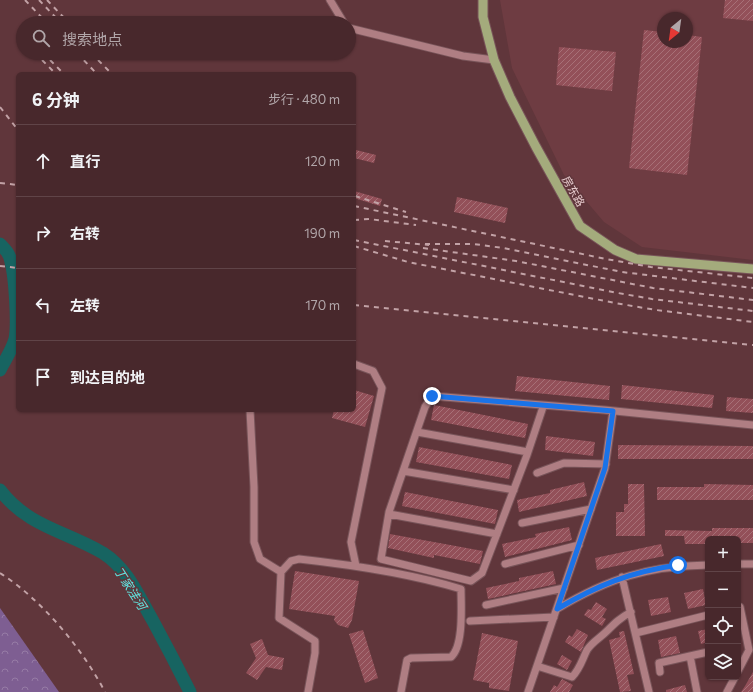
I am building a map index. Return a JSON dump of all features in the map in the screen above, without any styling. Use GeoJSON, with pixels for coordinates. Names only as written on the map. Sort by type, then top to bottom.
{"type":"FeatureCollection","features":[{"type":"Feature","properties":{"kind":"main road","name":"房东路"},"geometry":{"type":"LineString","coordinates":[[483,0],[483,17],[494,60],[510,97],[532,140],[580,226],[615,250],[636,259],[753,270]]}},
{"type":"Feature","properties":{"kind":"street"},"geometry":{"type":"LineString","coordinates":[[330,0],[340,16]]}},
{"type":"Feature","properties":{"kind":"street"},"geometry":{"type":"LineString","coordinates":[[356,30],[463,56],[494,60]]}},
{"type":"Feature","properties":{"kind":"street"},"geometry":{"type":"LineString","coordinates":[[356,365],[373,371],[382,388],[351,542],[356,566]]}},
{"type":"Feature","properties":{"kind":"street"},"geometry":{"type":"LineString","coordinates":[[543,406],[528,452],[482,573],[471,581],[381,559],[389,514],[425,407],[432,396],[613,411],[753,425]]}},
{"type":"Feature","properties":{"kind":"street"},"geometry":{"type":"LineString","coordinates":[[528,692],[606,464],[613,411]]}},
{"type":"Feature","properties":{"kind":"street"},"geometry":{"type":"LineString","coordinates":[[250,412],[254,488],[254,542],[260,559],[281,572]]}},
{"type":"Feature","properties":{"kind":"street"},"geometry":{"type":"LineString","coordinates":[[417,432],[528,452]]}},
{"type":"Feature","properties":{"kind":"street"},"geometry":{"type":"LineString","coordinates":[[537,473],[564,463],[606,464]]}},
{"type":"Feature","properties":{"kind":"street"},"geometry":{"type":"LineString","coordinates":[[404,471],[514,490]]}},
{"type":"Feature","properties":{"kind":"street"},"geometry":{"type":"LineString","coordinates":[[522,523],[591,509]]}},
{"type":"Feature","properties":{"kind":"street"},"geometry":{"type":"LineString","coordinates":[[389,514],[497,534]]}},
{"type":"Feature","properties":{"kind":"street"},"geometry":{"type":"LineString","coordinates":[[505,564],[579,545]]}},
{"type":"Feature","properties":{"kind":"street"},"geometry":{"type":"LineString","coordinates":[[308,692],[315,653],[315,641],[280,621],[281,572],[291,561],[299,559],[356,566],[439,582],[461,589],[460,637],[454,654],[451,657],[411,658],[407,660],[401,692]]}},
{"type":"Feature","properties":{"kind":"street"},"geometry":{"type":"LineString","coordinates":[[741,564],[753,564]]}},
{"type":"Feature","properties":{"kind":"street"},"geometry":{"type":"LineString","coordinates":[[557,609],[583,594],[622,577],[647,570],[678,565],[705,565]]}},
{"type":"Feature","properties":{"kind":"street"},"geometry":{"type":"LineString","coordinates":[[622,577],[649,692]]}},
{"type":"Feature","properties":{"kind":"street"},"geometry":{"type":"LineString","coordinates":[[486,605],[564,588]]}},
{"type":"Feature","properties":{"kind":"street"},"geometry":{"type":"LineString","coordinates":[[537,666],[572,678],[579,670],[587,650],[598,637],[606,632],[617,620],[631,612]]}},
{"type":"Feature","properties":{"kind":"street"},"geometry":{"type":"LineString","coordinates":[[741,612],[750,650],[741,666]]}},
{"type":"Feature","properties":{"kind":"street"},"geometry":{"type":"LineString","coordinates":[[470,621],[554,616]]}},
{"type":"Feature","properties":{"kind":"street"},"geometry":{"type":"LineString","coordinates":[[636,633],[705,616]]}},
{"type":"Feature","properties":{"kind":"street"},"geometry":{"type":"LineString","coordinates":[[660,672],[659,663],[705,653]]}},
{"type":"Feature","properties":{"kind":"street"},"geometry":{"type":"LineString","coordinates":[[690,656],[698,692]]}},
{"type":"Feature","properties":{"kind":"street"},"geometry":{"type":"LineString","coordinates":[[727,692],[733,680]]}},
{"type":"Feature","properties":{"kind":"shaded area"},"geometry":{"type":"Polygon","coordinates":[[[500,0],[753,0],[753,260],[642,247],[604,222],[564,175],[512,68],[500,0]]]}},
{"type":"Feature","properties":{"kind":"green space"},"geometry":{"type":"Polygon","coordinates":[[[0,608],[59,692],[0,692],[0,608]]]}},
{"type":"Feature","properties":{"kind":"building"},"geometry":{"type":"Polygon","coordinates":[[[725,0],[753,0],[753,21],[723,18],[725,0]]]}},
{"type":"Feature","properties":{"kind":"building"},"geometry":{"type":"Polygon","coordinates":[[[644,30],[657,31],[657,48],[693,48],[693,36],[702,37],[687,175],[629,168],[644,30]]]}},
{"type":"Feature","properties":{"kind":"building"},"geometry":{"type":"Polygon","coordinates":[[[559,47],[616,52],[612,91],[556,85],[559,47]]]}},
{"type":"Feature","properties":{"kind":"building"},"geometry":{"type":"Polygon","coordinates":[[[356,150],[376,155],[374,163],[356,158],[356,150]]]}},
{"type":"Feature","properties":{"kind":"building"},"geometry":{"type":"Polygon","coordinates":[[[356,192],[382,199],[380,206],[356,199],[356,192]]]}},
{"type":"Feature","properties":{"kind":"building"},"geometry":{"type":"Polygon","coordinates":[[[457,197],[508,208],[505,223],[454,212],[457,197]]]}},
{"type":"Feature","properties":{"kind":"building"},"geometry":{"type":"Polygon","coordinates":[[[517,376],[610,386],[609,400],[515,391],[517,376]]]}},
{"type":"Feature","properties":{"kind":"building"},"geometry":{"type":"Polygon","coordinates":[[[622,385],[714,395],[712,408],[621,399],[622,385]]]}},
{"type":"Feature","properties":{"kind":"building"},"geometry":{"type":"Polygon","coordinates":[[[356,391],[374,396],[365,427],[332,418],[334,412],[356,412],[356,391]]]}},
{"type":"Feature","properties":{"kind":"building"},"geometry":{"type":"Polygon","coordinates":[[[727,397],[753,399],[753,413],[726,411],[727,397]]]}},
{"type":"Feature","properties":{"kind":"building"},"geometry":{"type":"Polygon","coordinates":[[[434,405],[528,424],[525,438],[431,420],[434,405]]]}},
{"type":"Feature","properties":{"kind":"building"},"geometry":{"type":"Polygon","coordinates":[[[546,436],[595,442],[593,456],[545,450],[546,436]]]}},
{"type":"Feature","properties":{"kind":"building"},"geometry":{"type":"Polygon","coordinates":[[[618,445],[753,446],[753,459],[618,459],[618,445]]]}},
{"type":"Feature","properties":{"kind":"building"},"geometry":{"type":"Polygon","coordinates":[[[419,447],[512,465],[509,479],[416,462],[419,447]]]}},
{"type":"Feature","properties":{"kind":"building"},"geometry":{"type":"Polygon","coordinates":[[[584,482],[587,496],[519,512],[517,500],[550,493],[550,490],[584,482]]]}},
{"type":"Feature","properties":{"kind":"building"},"geometry":{"type":"Polygon","coordinates":[[[628,484],[644,484],[645,536],[616,536],[616,512],[624,512],[624,504],[628,504],[628,484]]]}},
{"type":"Feature","properties":{"kind":"building"},"geometry":{"type":"Polygon","coordinates":[[[704,484],[753,485],[753,500],[657,500],[657,487],[704,487],[704,484]]]}},
{"type":"Feature","properties":{"kind":"building"},"geometry":{"type":"Polygon","coordinates":[[[405,492],[498,510],[495,524],[402,506],[405,492]]]}},
{"type":"Feature","properties":{"kind":"building"},"geometry":{"type":"Polygon","coordinates":[[[569,527],[572,540],[505,557],[502,544],[536,537],[535,534],[569,527]]]}},
{"type":"Feature","properties":{"kind":"building"},"geometry":{"type":"Polygon","coordinates":[[[712,528],[753,528],[753,543],[741,543],[741,536],[705,536],[705,544],[685,544],[684,536],[665,536],[665,530],[712,531],[712,528]]]}},
{"type":"Feature","properties":{"kind":"building"},"geometry":{"type":"Polygon","coordinates":[[[390,534],[483,551],[480,564],[434,555],[434,558],[388,548],[390,534]]]}},
{"type":"Feature","properties":{"kind":"building"},"geometry":{"type":"Polygon","coordinates":[[[661,544],[664,556],[597,570],[595,558],[661,544]]]}},
{"type":"Feature","properties":{"kind":"building"},"geometry":{"type":"Polygon","coordinates":[[[295,571],[359,581],[352,620],[348,628],[338,625],[334,620],[335,616],[289,609],[295,571]]]}},
{"type":"Feature","properties":{"kind":"building"},"geometry":{"type":"Polygon","coordinates":[[[553,571],[556,584],[488,599],[486,588],[519,581],[519,578],[553,571]]]}},
{"type":"Feature","properties":{"kind":"building"},"geometry":{"type":"Polygon","coordinates":[[[703,589],[705,605],[688,609],[684,593],[703,589]]]}},
{"type":"Feature","properties":{"kind":"building"},"geometry":{"type":"Polygon","coordinates":[[[668,597],[671,612],[651,616],[648,600],[668,597]]]}},
{"type":"Feature","properties":{"kind":"building"},"geometry":{"type":"Polygon","coordinates":[[[596,602],[607,609],[602,617],[606,619],[602,626],[584,615],[588,609],[591,610],[596,602]]]}},
{"type":"Feature","properties":{"kind":"building"},"geometry":{"type":"Polygon","coordinates":[[[577,629],[588,635],[581,652],[565,642],[569,635],[572,637],[577,629]]]}},
{"type":"Feature","properties":{"kind":"building"},"geometry":{"type":"Polygon","coordinates":[[[363,630],[378,678],[365,683],[349,634],[363,630]]]}},
{"type":"Feature","properties":{"kind":"building"},"geometry":{"type":"Polygon","coordinates":[[[705,630],[705,643],[701,644],[698,631],[705,630]]]}},
{"type":"Feature","properties":{"kind":"building"},"geometry":{"type":"Polygon","coordinates":[[[624,631],[634,674],[627,675],[631,691],[620,692],[609,640],[620,637],[619,632],[624,631]]]}},
{"type":"Feature","properties":{"kind":"building"},"geometry":{"type":"Polygon","coordinates":[[[482,633],[518,641],[509,691],[489,688],[489,683],[473,680],[482,633]]]}},
{"type":"Feature","properties":{"kind":"building"},"geometry":{"type":"Polygon","coordinates":[[[676,636],[680,653],[661,657],[658,640],[676,636]]]}},
{"type":"Feature","properties":{"kind":"building"},"geometry":{"type":"Polygon","coordinates":[[[262,639],[268,655],[284,658],[282,670],[266,667],[257,680],[246,673],[256,658],[250,644],[262,639]]]}},
{"type":"Feature","properties":{"kind":"building"},"geometry":{"type":"Polygon","coordinates":[[[562,655],[572,661],[567,670],[557,664],[562,655]]]}},
{"type":"Feature","properties":{"kind":"building"},"geometry":{"type":"Polygon","coordinates":[[[753,672],[753,692],[741,692],[745,686],[753,672]]]}},
{"type":"Feature","properties":{"kind":"building"},"geometry":{"type":"Polygon","coordinates":[[[562,679],[573,685],[569,692],[550,692],[554,685],[557,687],[562,679]]]}},
{"type":"Feature","properties":{"kind":"building"},"geometry":{"type":"Polygon","coordinates":[[[685,685],[687,692],[666,692],[666,690],[685,685]]]}},
{"type":"Feature","properties":{"kind":"waterway","name":"丁家洼河"},"geometry":{"type":"LineString","coordinates":[[0,244],[10,257],[15,289],[16,312],[16,332],[14,343],[0,370]]}},
{"type":"Feature","properties":{"kind":"waterway","name":"丁家洼河"},"geometry":{"type":"LineString","coordinates":[[0,490],[11,502],[35,520],[89,545],[103,553],[119,567],[138,593],[190,692]]}},
{"type":"Feature","properties":{"kind":"railway"},"geometry":{"type":"LineString","coordinates":[[25,0],[40,16]]}},
{"type":"Feature","properties":{"kind":"railway"},"geometry":{"type":"LineString","coordinates":[[39,0],[54,16]]}},
{"type":"Feature","properties":{"kind":"railway"},"geometry":{"type":"LineString","coordinates":[[47,0],[62,16]]}},
{"type":"Feature","properties":{"kind":"railway"},"geometry":{"type":"LineString","coordinates":[[42,60],[54,72]]}},
{"type":"Feature","properties":{"kind":"railway"},"geometry":{"type":"LineString","coordinates":[[50,60],[62,72]]}},
{"type":"Feature","properties":{"kind":"railway"},"geometry":{"type":"LineString","coordinates":[[84,60],[95,72]]}},
{"type":"Feature","properties":{"kind":"railway"},"geometry":{"type":"LineString","coordinates":[[98,60],[110,72]]}},
{"type":"Feature","properties":{"kind":"railway"},"geometry":{"type":"LineString","coordinates":[[0,107],[16,127]]}},
{"type":"Feature","properties":{"kind":"railway"},"geometry":{"type":"LineString","coordinates":[[0,183],[16,185]]}},
{"type":"Feature","properties":{"kind":"railway"},"geometry":{"type":"LineString","coordinates":[[356,196],[406,212]]}},
{"type":"Feature","properties":{"kind":"railway"},"geometry":{"type":"LineString","coordinates":[[356,206],[606,259],[651,267],[753,278]]}},
{"type":"Feature","properties":{"kind":"railway"},"geometry":{"type":"LineString","coordinates":[[356,220],[369,219],[416,225]]}},
{"type":"Feature","properties":{"kind":"railway"},"geometry":{"type":"LineString","coordinates":[[356,240],[618,293],[652,299],[753,311]]}},
{"type":"Feature","properties":{"kind":"railway"},"geometry":{"type":"LineString","coordinates":[[385,241],[429,245]]}},
{"type":"Feature","properties":{"kind":"railway"},"geometry":{"type":"LineString","coordinates":[[425,244],[474,244],[503,248],[622,272],[753,288]]}},
{"type":"Feature","properties":{"kind":"railway"},"geometry":{"type":"LineString","coordinates":[[356,247],[408,262],[615,303],[656,310],[753,322]]}},
{"type":"Feature","properties":{"kind":"railway"},"geometry":{"type":"LineString","coordinates":[[423,248],[516,261],[653,288],[753,300]]}},
{"type":"Feature","properties":{"kind":"railway"},"geometry":{"type":"LineString","coordinates":[[0,266],[16,268]]}},
{"type":"Feature","properties":{"kind":"railway"},"geometry":{"type":"LineString","coordinates":[[356,305],[753,345]]}},
{"type":"Feature","properties":{"kind":"railway"},"geometry":{"type":"LineString","coordinates":[[0,573],[31,597],[60,626],[96,675],[105,692]]}},
{"type":"Feature","properties":{"kind":"route"},"geometry":{"type":"LineString","coordinates":[[432,396],[550,407],[613,411],[605,468],[557,609],[583,594],[622,577],[647,570],[678,565]]}}]}
